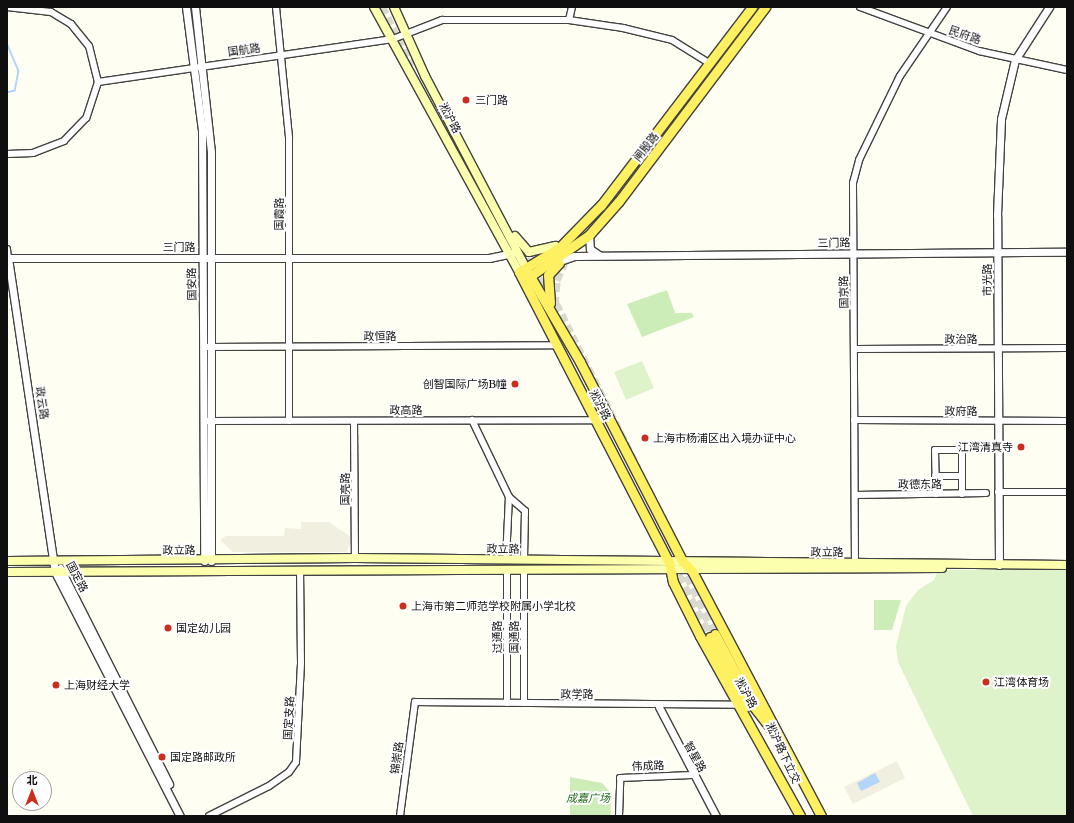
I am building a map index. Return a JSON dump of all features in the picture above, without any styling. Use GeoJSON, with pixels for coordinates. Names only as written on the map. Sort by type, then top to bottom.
{"type":"FeatureCollection","features":[{"type":"Feature","properties":{"kind":"main road","name":"淞沪路"},"geometry":{"type":"LineString","coordinates":[[374,7],[384,30],[393,39],[527,279],[556,345],[669,562],[669,572],[739,706],[800,816]]}},
{"type":"Feature","properties":{"kind":"main road","name":"淞沪路"},"geometry":{"type":"LineString","coordinates":[[394,7],[405,34],[501,216],[513,253]]}},
{"type":"Feature","properties":{"kind":"main road","name":"闸殷路"},"geometry":{"type":"LineString","coordinates":[[527,279],[549,265],[589,235],[726,62],[764,8]]}},
{"type":"Feature","properties":{"kind":"main road","name":"闸殷路"},"geometry":{"type":"LineString","coordinates":[[522,270],[568,240],[601,205],[751,9]]}},
{"type":"Feature","properties":{"kind":"main road"},"geometry":{"type":"LineString","coordinates":[[690,89],[625,184],[726,62]]}},
{"type":"Feature","properties":{"kind":"main road"},"geometry":{"type":"LineString","coordinates":[[501,216],[529,252],[545,251],[568,240]]}},
{"type":"Feature","properties":{"kind":"main road"},"geometry":{"type":"LineString","coordinates":[[553,314],[547,293],[548,275],[578,244]]}},
{"type":"Feature","properties":{"kind":"main road","name":"淞沪路"},"geometry":{"type":"LineString","coordinates":[[527,279],[553,314],[608,414],[683,562],[692,571],[821,816]]}},
{"type":"Feature","properties":{"kind":"main road","name":"政立路"},"geometry":{"type":"LineString","coordinates":[[7,561],[208,561],[355,558],[683,562],[855,566]]}},
{"type":"Feature","properties":{"kind":"main road","name":"政立路"},"geometry":{"type":"LineString","coordinates":[[7,572],[669,572],[855,566],[1067,565]]}},
{"type":"Feature","properties":{"kind":"main road","name":"淞沪路下立交"},"geometry":{"type":"LineString","coordinates":[[787,753],[754,707],[712,635],[762,734],[789,795]]}},
{"type":"Feature","properties":{"kind":"street","name":"国安路"},"geometry":{"type":"LineString","coordinates":[[186,7],[202,130],[202,258],[207,421],[208,561]]}},
{"type":"Feature","properties":{"kind":"street","name":"国安路"},"geometry":{"type":"LineString","coordinates":[[195,7],[203,66],[211,152],[212,347],[207,421]]}},
{"type":"Feature","properties":{"kind":"street","name":"国霞路"},"geometry":{"type":"LineString","coordinates":[[276,7],[283,54],[289,138],[289,421]]}},
{"type":"Feature","properties":{"kind":"street"},"geometry":{"type":"LineString","coordinates":[[569,20],[572,7]]}},
{"type":"Feature","properties":{"kind":"street","name":"民府路"},"geometry":{"type":"LineString","coordinates":[[860,7],[928,32],[1015,60],[1067,70]]}},
{"type":"Feature","properties":{"kind":"street","name":"国京路"},"geometry":{"type":"LineString","coordinates":[[855,566],[853,183],[859,160],[900,76],[928,32],[947,7]]}},
{"type":"Feature","properties":{"kind":"street","name":"市光路"},"geometry":{"type":"LineString","coordinates":[[999,565],[997,252],[1001,119],[1015,60],[1049,7]]}},
{"type":"Feature","properties":{"kind":"street"},"geometry":{"type":"LineString","coordinates":[[7,8],[51,12],[71,24],[89,46],[98,82],[86,118],[64,141],[34,153],[7,154]]}},
{"type":"Feature","properties":{"kind":"street","name":"国航路"},"geometry":{"type":"LineString","coordinates":[[98,82],[393,39],[442,20],[569,20],[672,40],[709,63]]}},
{"type":"Feature","properties":{"kind":"street"},"geometry":{"type":"LineString","coordinates":[[589,235],[590,249],[601,256]]}},
{"type":"Feature","properties":{"kind":"street","name":"政云路"},"geometry":{"type":"LineString","coordinates":[[7,249],[55,561]]}},
{"type":"Feature","properties":{"kind":"street","name":"三门路"},"geometry":{"type":"LineString","coordinates":[[549,265],[564,258],[601,256],[1067,252]]}},
{"type":"Feature","properties":{"kind":"street","name":"三门路"},"geometry":{"type":"LineString","coordinates":[[8,258],[489,258],[513,253]]}},
{"type":"Feature","properties":{"kind":"street","name":"政恒路"},"geometry":{"type":"LineString","coordinates":[[204,347],[556,345]]}},
{"type":"Feature","properties":{"kind":"street","name":"政治路"},"geometry":{"type":"LineString","coordinates":[[855,349],[1067,348]]}},
{"type":"Feature","properties":{"kind":"street","name":"政高路"},"geometry":{"type":"LineString","coordinates":[[207,421],[595,420],[608,414]]}},
{"type":"Feature","properties":{"kind":"street"},"geometry":{"type":"LineString","coordinates":[[472,420],[509,497],[525,511],[524,560]]}},
{"type":"Feature","properties":{"kind":"street","name":"政府路"},"geometry":{"type":"LineString","coordinates":[[854,420],[1067,421]]}},
{"type":"Feature","properties":{"kind":"street","name":"国亮路"},"geometry":{"type":"LineString","coordinates":[[354,421],[355,558]]}},
{"type":"Feature","properties":{"kind":"street"},"geometry":{"type":"LineString","coordinates":[[936,494],[935,450],[962,450],[962,494]]}},
{"type":"Feature","properties":{"kind":"street"},"geometry":{"type":"LineString","coordinates":[[935,476],[962,476]]}},
{"type":"Feature","properties":{"kind":"street"},"geometry":{"type":"LineString","coordinates":[[998,492],[1067,492]]}},
{"type":"Feature","properties":{"kind":"street","name":"政德东路"},"geometry":{"type":"LineString","coordinates":[[855,495],[986,494]]}},
{"type":"Feature","properties":{"kind":"street"},"geometry":{"type":"LineString","coordinates":[[506,560],[509,497]]}},
{"type":"Feature","properties":{"kind":"street","name":"国定路"},"geometry":{"type":"LineString","coordinates":[[55,561],[59,572],[180,816]]}},
{"type":"Feature","properties":{"kind":"street","name":"过通路"},"geometry":{"type":"LineString","coordinates":[[506,703],[507,571]]}},
{"type":"Feature","properties":{"kind":"street","name":"国通路"},"geometry":{"type":"LineString","coordinates":[[524,571],[524,703]]}},
{"type":"Feature","properties":{"kind":"street","name":"国定路"},"geometry":{"type":"LineString","coordinates":[[59,572],[186,816]]}},
{"type":"Feature","properties":{"kind":"street","name":"国定支路"},"geometry":{"type":"LineString","coordinates":[[209,816],[269,786],[289,772],[296,762],[301,678],[300,572]]}},
{"type":"Feature","properties":{"kind":"street","name":"政学路"},"geometry":{"type":"LineString","coordinates":[[415,702],[739,706]]}},
{"type":"Feature","properties":{"kind":"street","name":"锦崇路"},"geometry":{"type":"LineString","coordinates":[[400,816],[415,702]]}},
{"type":"Feature","properties":{"kind":"street","name":"智星路"},"geometry":{"type":"LineString","coordinates":[[659,706],[692,775],[716,816]]}},
{"type":"Feature","properties":{"kind":"street","name":"伟成路"},"geometry":{"type":"LineString","coordinates":[[619,816],[620,778],[692,775]]}},
{"type":"Feature","properties":{"kind":"green space"},"geometry":{"type":"Polygon","coordinates":[[[667,290],[675,313],[692,313],[694,317],[642,337],[627,304],[667,290]]]}},
{"type":"Feature","properties":{"kind":"green space"},"geometry":{"type":"Polygon","coordinates":[[[642,361],[654,388],[626,400],[614,372],[642,361]]]}},
{"type":"Feature","properties":{"kind":"green space","name":"江湾体育场"},"geometry":{"type":"Polygon","coordinates":[[[1067,569],[1067,816],[973,816],[898,662],[896,646],[906,606],[918,590],[934,580],[938,570],[1067,569]]]}},
{"type":"Feature","properties":{"kind":"green space"},"geometry":{"type":"Polygon","coordinates":[[[874,600],[901,600],[892,630],[874,630],[874,600]]]}},
{"type":"Feature","properties":{"kind":"green space","name":"成嘉广场"},"geometry":{"type":"Polygon","coordinates":[[[570,777],[602,783],[610,792],[611,816],[570,816],[570,777]]]}},
{"type":"Feature","properties":{"kind":"shaded area"},"geometry":{"type":"Polygon","coordinates":[[[301,522],[329,522],[351,537],[351,543],[346,552],[233,552],[220,540],[226,536],[284,536],[285,528],[301,529],[301,522]]]}},
{"type":"Feature","properties":{"kind":"shaded area"},"geometry":{"type":"Polygon","coordinates":[[[897,761],[905,778],[853,804],[844,787],[897,761]]]}},
{"type":"Feature","properties":{"kind":"water"},"geometry":{"type":"Polygon","coordinates":[[[875,773],[880,782],[861,791],[857,783],[875,773]]]}},
{"type":"Feature","properties":{"kind":"waterway"},"geometry":{"type":"LineString","coordinates":[[7,43],[19,71],[15,91],[7,93]]}},
{"type":"Feature","properties":{"kind":"tunnel"},"geometry":{"type":"LineString","coordinates":[[382,7],[411,66]]}},
{"type":"Feature","properties":{"kind":"tunnel"},"geometry":{"type":"LineString","coordinates":[[570,247],[594,217]]}},
{"type":"Feature","properties":{"kind":"tunnel"},"geometry":{"type":"LineString","coordinates":[[519,249],[556,304],[638,469]]}},
{"type":"Feature","properties":{"kind":"tunnel"},"geometry":{"type":"LineString","coordinates":[[554,305],[556,280],[566,258]]}},
{"type":"Feature","properties":{"kind":"tunnel"},"geometry":{"type":"LineString","coordinates":[[548,307],[554,335]]}},
{"type":"Feature","properties":{"kind":"tunnel"},"geometry":{"type":"LineString","coordinates":[[672,563],[710,637]]}},
{"type":"Feature","properties":{"kind":"tunnel"},"geometry":{"type":"LineString","coordinates":[[682,563],[715,634]]}},
{"type":"Feature","properties":{"kind":"place","name":"三门路"},"geometry":{"type":"Point","coordinates":[466,100]}},
{"type":"Feature","properties":{"kind":"place","name":"创智国际广场B幢"},"geometry":{"type":"Point","coordinates":[515,384]}},
{"type":"Feature","properties":{"kind":"place","name":"上海市杨浦区出入境办证中心"},"geometry":{"type":"Point","coordinates":[645,438]}},
{"type":"Feature","properties":{"kind":"place","name":"江湾清真寺"},"geometry":{"type":"Point","coordinates":[1021,447]}},
{"type":"Feature","properties":{"kind":"place","name":"上海市第二师范学校附属小学北校"},"geometry":{"type":"Point","coordinates":[403,606]}},
{"type":"Feature","properties":{"kind":"place","name":"国定幼儿园"},"geometry":{"type":"Point","coordinates":[168,628]}},
{"type":"Feature","properties":{"kind":"place","name":"江湾体育场"},"geometry":{"type":"Point","coordinates":[986,682]}},
{"type":"Feature","properties":{"kind":"place","name":"上海财经大学"},"geometry":{"type":"Point","coordinates":[56,685]}},
{"type":"Feature","properties":{"kind":"place","name":"国定路邮政所"},"geometry":{"type":"Point","coordinates":[162,757]}}]}
